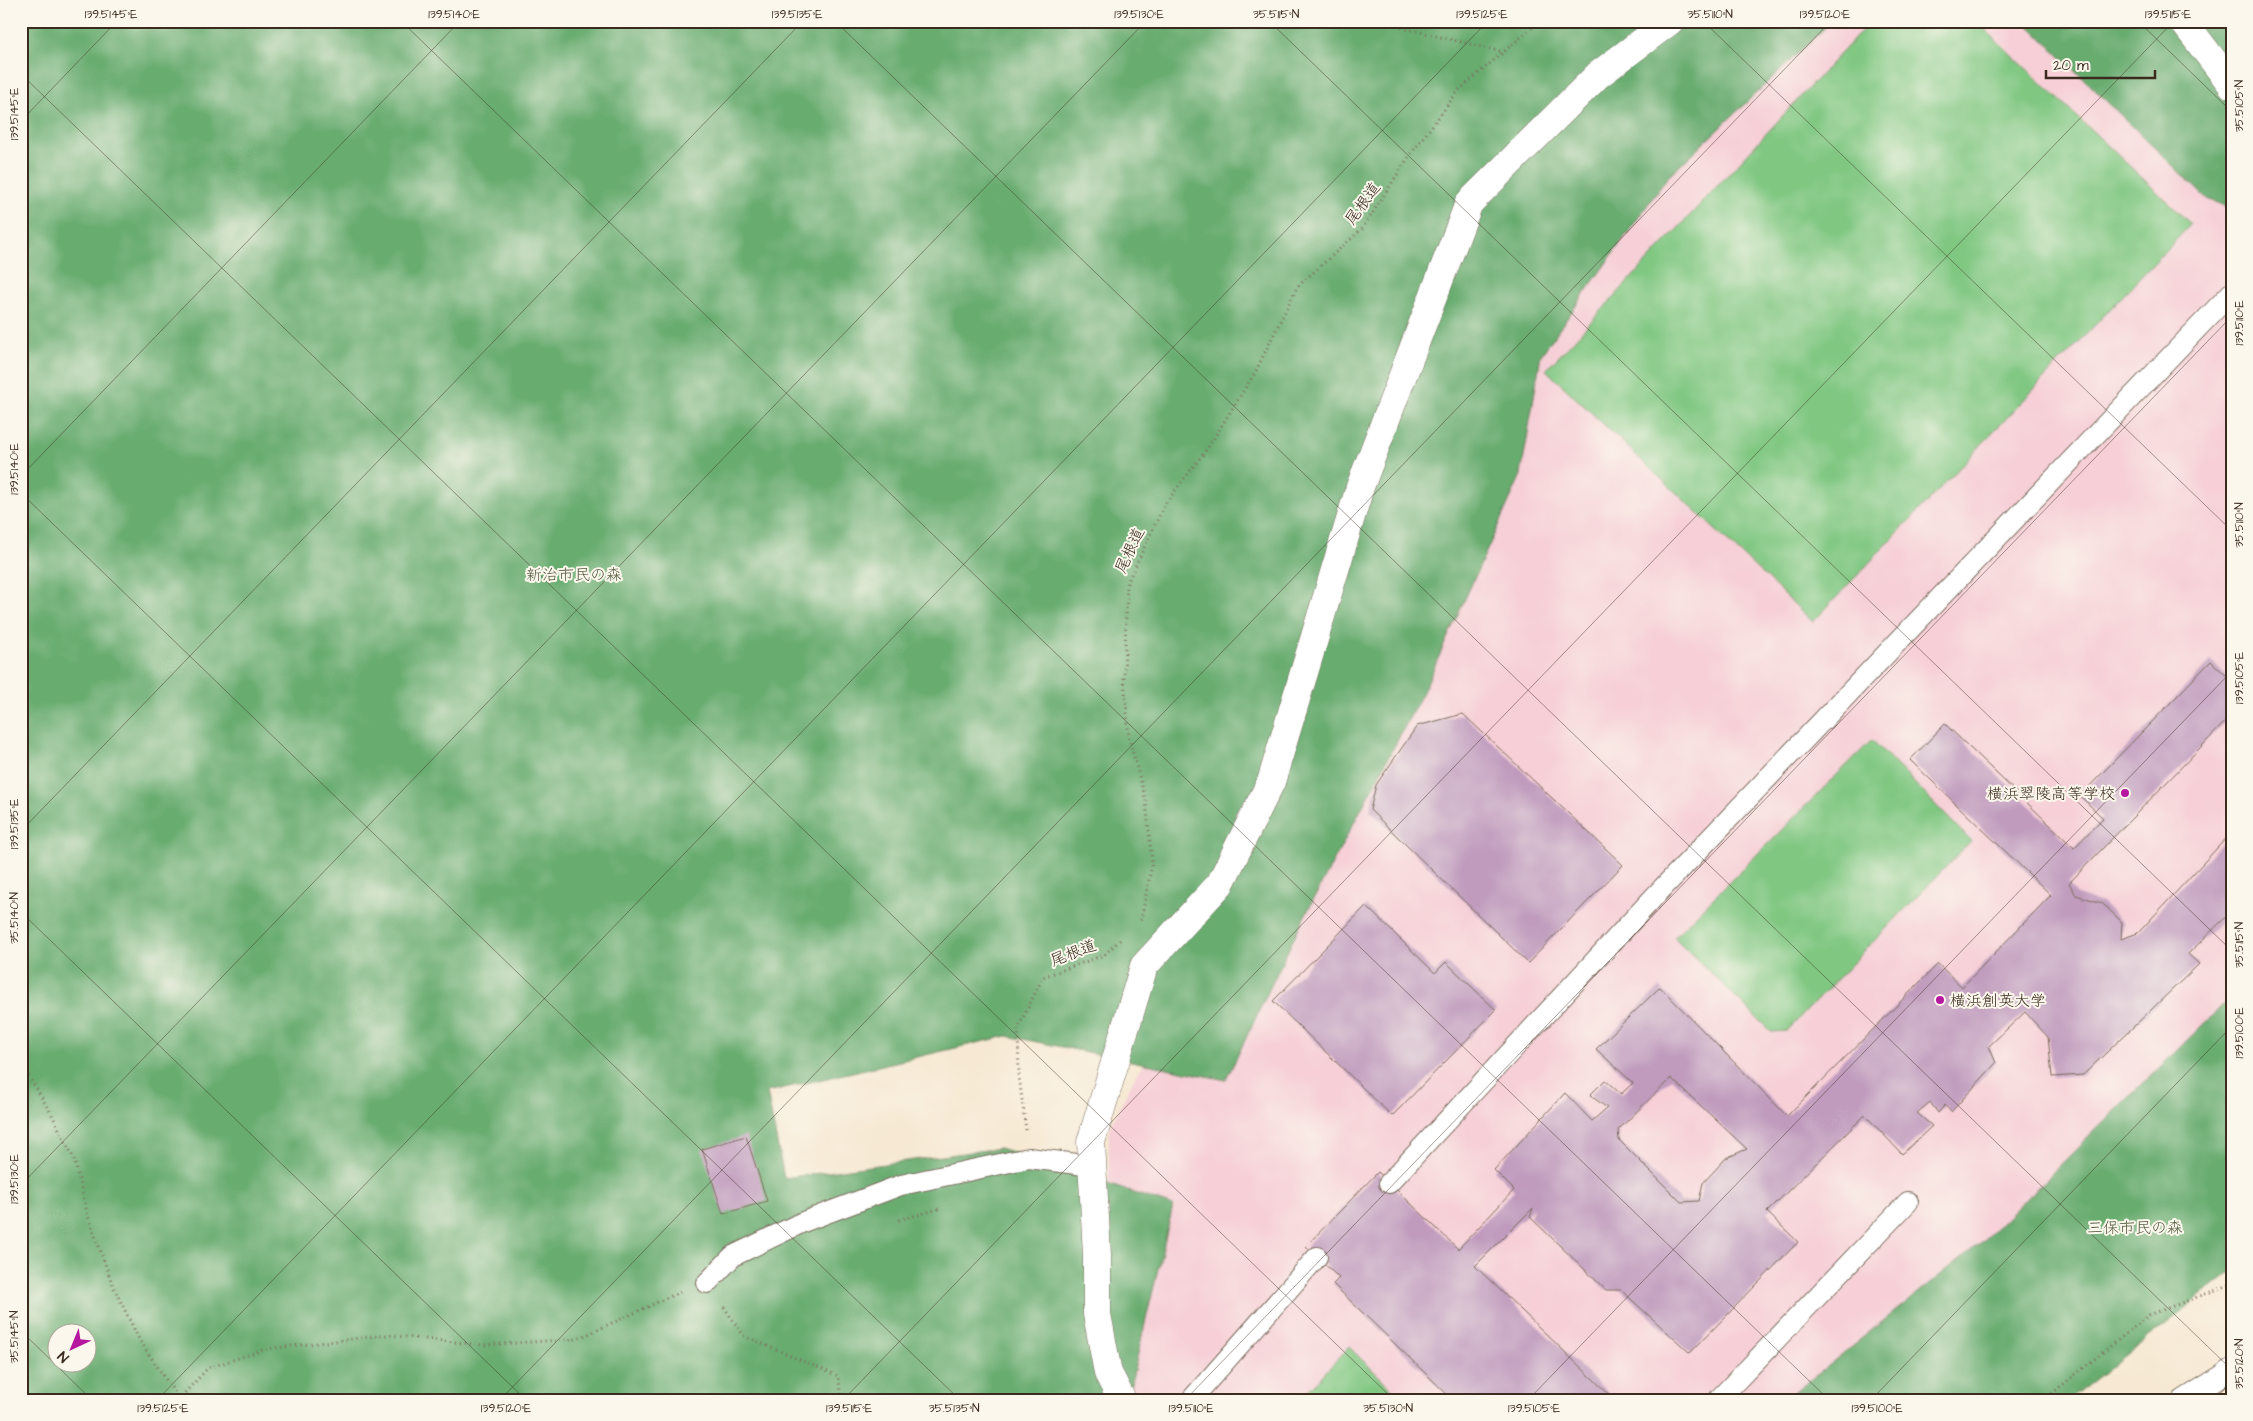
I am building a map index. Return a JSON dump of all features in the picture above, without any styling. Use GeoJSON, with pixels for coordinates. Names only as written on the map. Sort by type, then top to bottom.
{"type":"FeatureCollection","features":[{"type":"Feature","properties":{"kind":"street"},"geometry":{"type":"LineString","coordinates":[[1122,1400],[1108,1373],[1097,1314],[1091,1142],[1144,966],[1220,884],[1271,782],[1360,487],[1469,204],[1598,75],[1670,21]]}},
{"type":"Feature","properties":{"kind":"street"},"geometry":{"type":"LineString","coordinates":[[2183,21],[2232,85]]}},
{"type":"Feature","properties":{"kind":"lane"},"geometry":{"type":"LineString","coordinates":[[1389,1183],[1654,897],[2232,292]]}},
{"type":"Feature","properties":{"kind":"lane"},"geometry":{"type":"LineString","coordinates":[[706,1283],[732,1256],[803,1222],[901,1185],[1029,1158],[1093,1166]]}},
{"type":"Feature","properties":{"kind":"lane"},"geometry":{"type":"LineString","coordinates":[[1718,1400],[1908,1202]]}},
{"type":"Feature","properties":{"kind":"lane"},"geometry":{"type":"LineString","coordinates":[[1192,1400],[1317,1257]]}},
{"type":"Feature","properties":{"kind":"lane"},"geometry":{"type":"LineString","coordinates":[[2183,1400],[2232,1369]]}},
{"type":"Feature","properties":{"kind":"path"},"geometry":{"type":"LineString","coordinates":[[1394,21],[1403,28],[1503,53]]}},
{"type":"Feature","properties":{"kind":"path","name":"尾根道"},"geometry":{"type":"LineString","coordinates":[[1135,926],[1141,920],[1152,864],[1146,800],[1128,728],[1124,678],[1127,583],[1165,504],[1209,446],[1246,387],[1297,287],[1362,229],[1410,155],[1459,90],[1540,21]]}},
{"type":"Feature","properties":{"kind":"path","name":"尾根道"},"geometry":{"type":"LineString","coordinates":[[1029,1158],[1019,1077],[1018,1028],[1043,977],[1104,955],[1123,938]]}},
{"type":"Feature","properties":{"kind":"path"},"geometry":{"type":"LineString","coordinates":[[21,1063],[52,1115],[74,1159],[88,1216],[113,1286],[140,1341],[178,1399],[208,1368],[266,1349],[387,1335],[483,1345],[577,1340],[672,1295],[706,1283],[744,1336],[838,1376],[842,1400]]}},
{"type":"Feature","properties":{"kind":"path"},"geometry":{"type":"LineString","coordinates":[[897,1220],[942,1209]]}},
{"type":"Feature","properties":{"kind":"path"},"geometry":{"type":"LineString","coordinates":[[2044,1400],[2149,1314],[2232,1284]]}},
{"type":"Feature","properties":{"kind":"shaded area"},"geometry":{"type":"Polygon","coordinates":[[[1707,21],[2161,21],[2232,112],[2232,1251],[2025,1400],[1132,1400],[1109,1241],[1109,1129],[1136,1074],[1256,925],[1355,615],[1707,21]]]}},
{"type":"Feature","properties":{"kind":"green space","name":"新治市民の森"},"geometry":{"type":"Polygon","coordinates":[[[21,21],[1832,21],[1666,179],[1541,355],[1521,475],[1423,692],[1299,927],[1226,1080],[1007,1036],[767,1092],[784,1178],[1000,1148],[1173,1206],[1127,1400],[21,1400],[21,21]]]}},
{"type":"Feature","properties":{"kind":"green space"},"geometry":{"type":"Polygon","coordinates":[[[1871,21],[1976,21],[2191,224],[1813,622],[1546,370],[1871,21]]]}},
{"type":"Feature","properties":{"kind":"green space"},"geometry":{"type":"Polygon","coordinates":[[[2024,21],[2232,21],[2232,209],[2207,199],[2024,21]]]}},
{"type":"Feature","properties":{"kind":"green space"},"geometry":{"type":"Polygon","coordinates":[[[1872,740],[1971,841],[1787,1031],[1771,1032],[1674,937],[1872,740]]]}},
{"type":"Feature","properties":{"kind":"green space","name":"三保市民の森"},"geometry":{"type":"Polygon","coordinates":[[[2232,996],[2232,1272],[2069,1400],[1785,1400],[1985,1239],[2232,996]]]}},
{"type":"Feature","properties":{"kind":"green space"},"geometry":{"type":"Polygon","coordinates":[[[1349,1347],[1393,1390],[1383,1400],[1299,1400],[1349,1347]]]}},
{"type":"Feature","properties":{"kind":"building"},"geometry":{"type":"Polygon","coordinates":[[[2211,661],[2232,681],[2232,715],[2069,883],[2076,895],[2102,903],[2122,922],[2121,939],[2138,933],[2232,832],[2232,911],[2188,954],[2199,964],[2083,1075],[2052,1077],[2048,1037],[2025,1012],[1989,1046],[1996,1063],[1951,1112],[1945,1105],[1938,1113],[1930,1102],[1917,1113],[1932,1126],[1902,1154],[1865,1115],[1767,1212],[1798,1242],[1690,1353],[1621,1290],[1606,1290],[1530,1217],[1533,1208],[1475,1266],[1615,1400],[1453,1400],[1333,1284],[1339,1278],[1306,1246],[1378,1172],[1458,1249],[1514,1190],[1494,1170],[1565,1093],[1592,1121],[1607,1108],[1590,1095],[1605,1080],[1621,1094],[1633,1083],[1596,1049],[1660,987],[1787,1116],[1938,964],[1962,987],[2051,895],[1910,760],[1945,724],[2074,848],[2103,818],[2080,796],[2211,661]],[[1671,1078],[1618,1130],[1619,1140],[1681,1202],[1699,1201],[1703,1183],[1726,1158],[1747,1149],[1671,1078]]]}},
{"type":"Feature","properties":{"kind":"building"},"geometry":{"type":"Polygon","coordinates":[[[1463,714],[1623,865],[1528,963],[1370,810],[1376,785],[1417,726],[1463,714]]]}},
{"type":"Feature","properties":{"kind":"building"},"geometry":{"type":"Polygon","coordinates":[[[1366,906],[1435,973],[1446,962],[1496,1010],[1392,1116],[1273,1001],[1366,906]]]}},
{"type":"Feature","properties":{"kind":"building"},"geometry":{"type":"Polygon","coordinates":[[[746,1136],[767,1201],[723,1214],[702,1149],[746,1136]]]}},
{"type":"Feature","properties":{"kind":"place","name":"横浜翠陵高等学校"},"geometry":{"type":"Point","coordinates":[2125,793]}},
{"type":"Feature","properties":{"kind":"place","name":"横浜創英大学"},"geometry":{"type":"Point","coordinates":[1940,1000]}}]}
